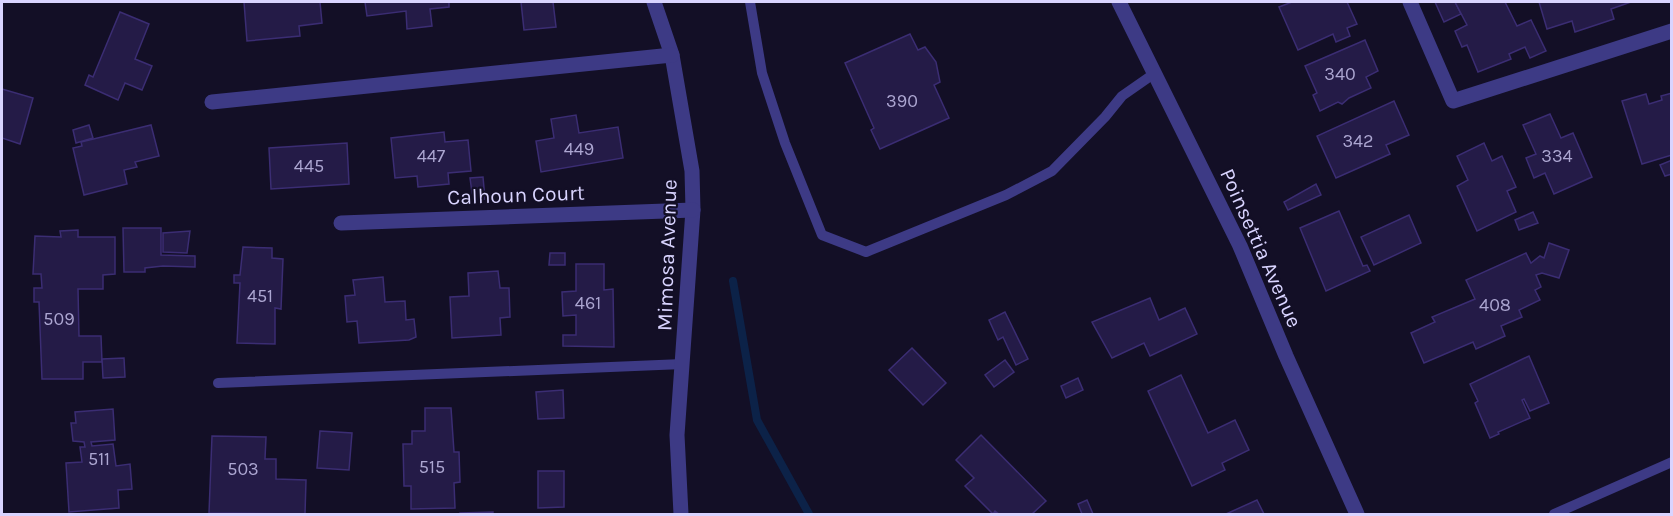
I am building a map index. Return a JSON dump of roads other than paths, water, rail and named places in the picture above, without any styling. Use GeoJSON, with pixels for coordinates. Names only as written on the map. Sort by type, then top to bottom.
{"type":"FeatureCollection","features":[{"type":"Feature","properties":{"kind":"street","name":"Mimosa Avenue"},"geometry":{"type":"LineString","coordinates":[[654,2],[672,55],[692,171],[693,210],[677,435],[681,514]]}},
{"type":"Feature","properties":{"kind":"street","name":"Poinsettia Avenue"},"geometry":{"type":"LineString","coordinates":[[1119,2],[1240,246],[1357,514]]}},
{"type":"Feature","properties":{"kind":"street"},"geometry":{"type":"LineString","coordinates":[[1410,2],[1452,101],[1671,31]]}},
{"type":"Feature","properties":{"kind":"street"},"geometry":{"type":"LineString","coordinates":[[212,102],[672,55]]}},
{"type":"Feature","properties":{"kind":"street","name":"Calhoun Court"},"geometry":{"type":"LineString","coordinates":[[341,223],[693,210]]}},
{"type":"Feature","properties":{"kind":"lane"},"geometry":{"type":"LineString","coordinates":[[750,2],[762,73],[785,143],[822,234],[867,252],[1006,195],[1052,171],[1105,117],[1122,96],[1155,73]]}},
{"type":"Feature","properties":{"kind":"lane"},"geometry":{"type":"LineString","coordinates":[[218,383],[683,364]]}},
{"type":"Feature","properties":{"kind":"lane"},"geometry":{"type":"LineString","coordinates":[[1559,513],[1671,462]]}},
{"type":"Feature","properties":{"kind":"waterway"},"geometry":{"type":"LineString","coordinates":[[733,281],[757,420],[809,514]]}}]}
